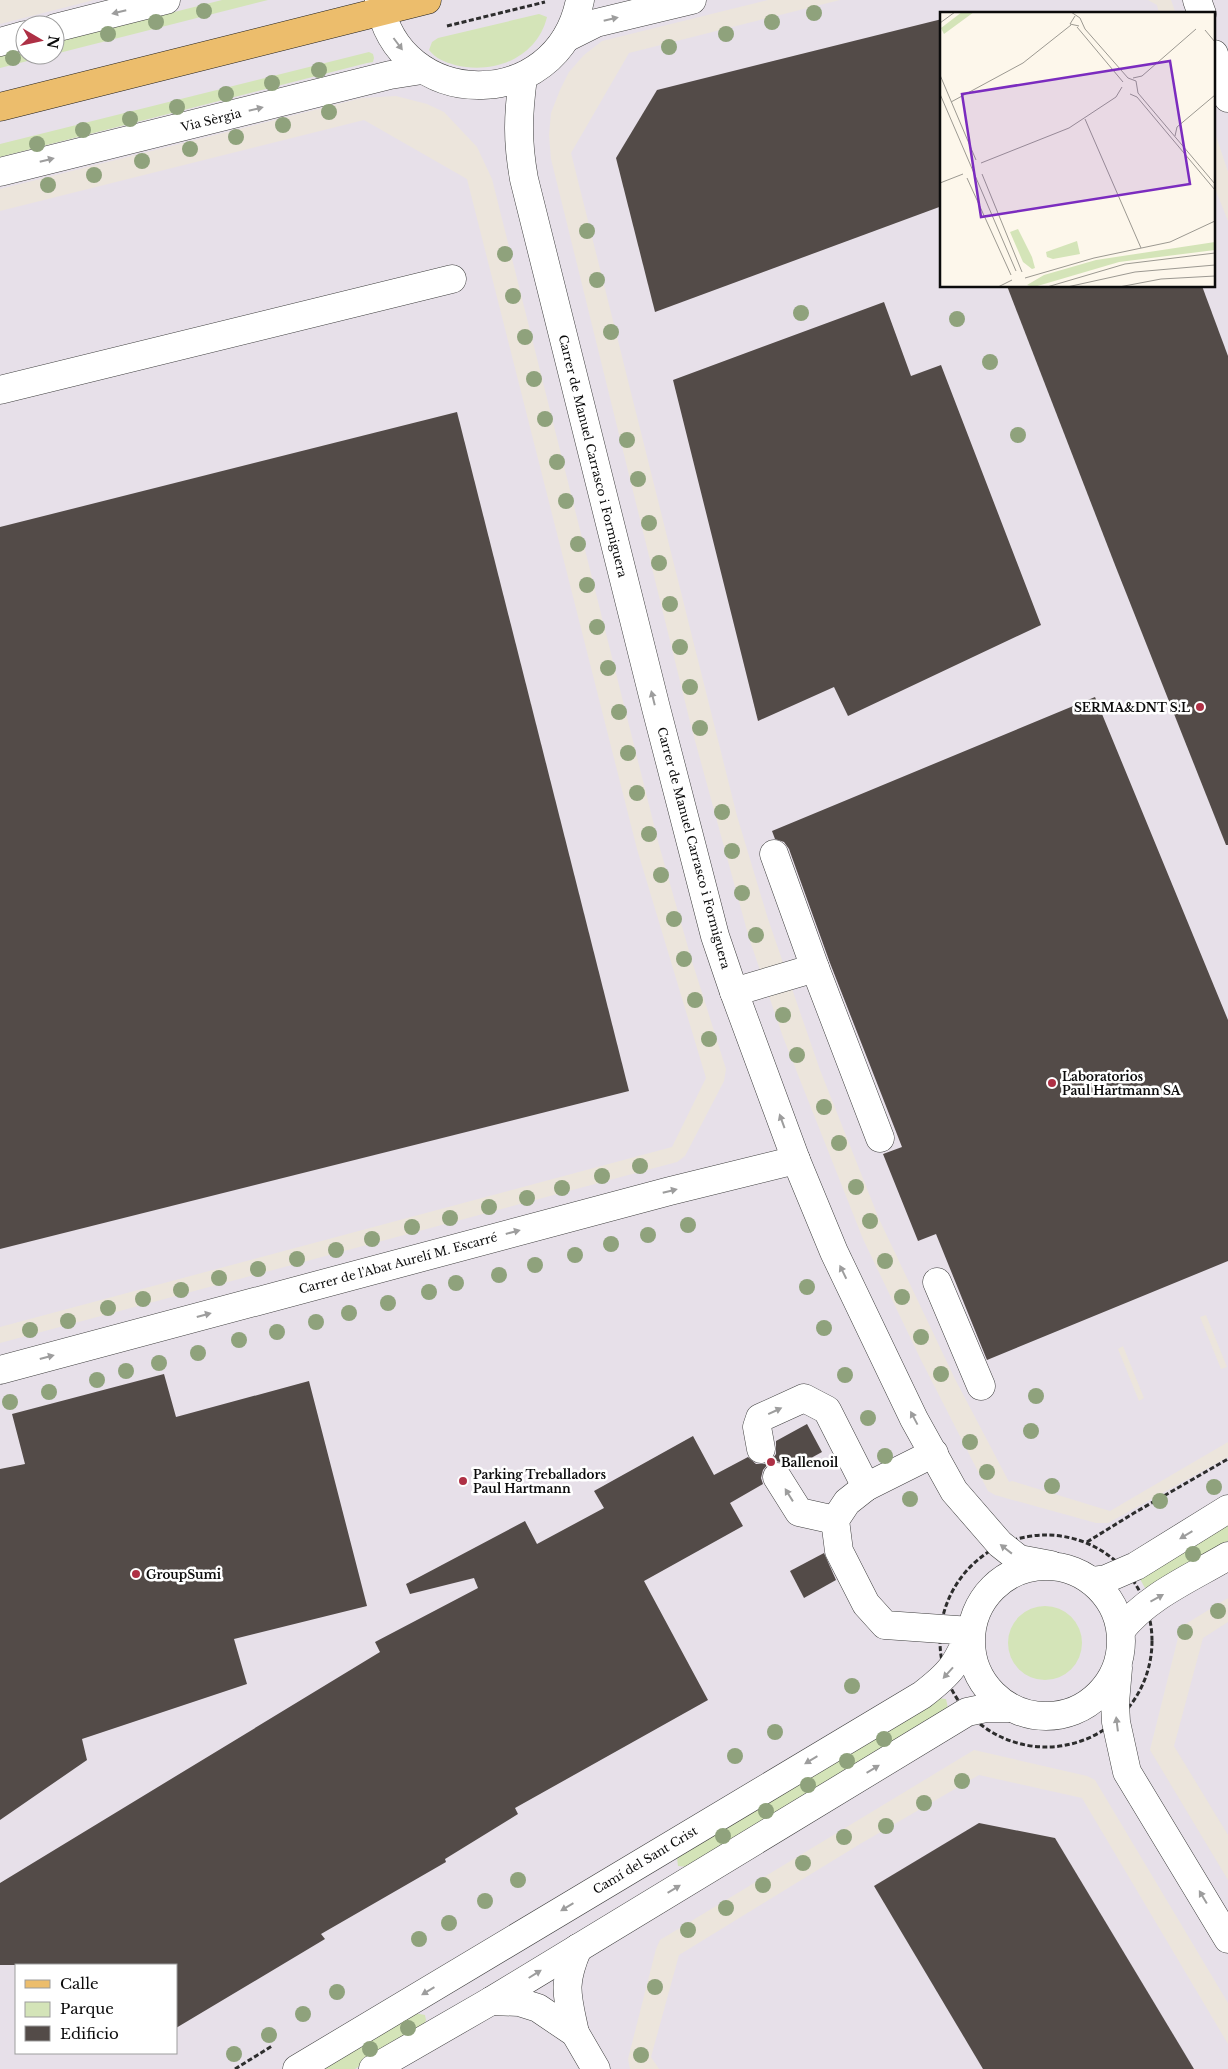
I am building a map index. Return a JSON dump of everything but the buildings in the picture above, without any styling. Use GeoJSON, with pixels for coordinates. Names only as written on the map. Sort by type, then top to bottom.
{"type":"FeatureCollection","features":[{"type":"Feature","properties":{"kind":"main road"},"geometry":{"type":"LineString","coordinates":[[0,107],[380,6],[427,0]]}},
{"type":"Feature","properties":{"kind":"street"},"geometry":{"type":"LineString","coordinates":[[65,25],[166,0]]}},
{"type":"Feature","properties":{"kind":"street"},"geometry":{"type":"LineString","coordinates":[[380,6],[396,44],[422,70],[458,85],[496,86],[523,77],[548,61],[566,38],[575,20],[580,0]]}},
{"type":"Feature","properties":{"kind":"street"},"geometry":{"type":"LineString","coordinates":[[566,38],[596,23],[692,0]]}},
{"type":"Feature","properties":{"kind":"street"},"geometry":{"type":"LineString","coordinates":[[1197,0],[1201,12]]}},
{"type":"Feature","properties":{"kind":"street"},"geometry":{"type":"LineString","coordinates":[[0,42],[15,38]]}},
{"type":"Feature","properties":{"kind":"street"},"geometry":{"type":"LineString","coordinates":[[1216,60],[1228,98]]}},
{"type":"Feature","properties":{"kind":"street","name":"Via Sèrgia"},"geometry":{"type":"LineString","coordinates":[[0,172],[390,75],[422,70]]}},
{"type":"Feature","properties":{"kind":"street","name":"Carrer de Manuel Carrasco i Formiguera"},"geometry":{"type":"LineString","coordinates":[[523,77],[518,115],[518,146],[524,179],[660,727],[715,936],[734,992],[796,1160],[834,1252],[914,1418],[954,1491],[1000,1544],[1019,1559],[1051,1565]]}},
{"type":"Feature","properties":{"kind":"street"},"geometry":{"type":"LineString","coordinates":[[0,390],[452,278]]}},
{"type":"Feature","properties":{"kind":"street"},"geometry":{"type":"LineString","coordinates":[[774,854],[880,1138]]}},
{"type":"Feature","properties":{"kind":"street"},"geometry":{"type":"LineString","coordinates":[[734,992],[815,968]]}},
{"type":"Feature","properties":{"kind":"street","name":"Carrer de l'Abat Aurelí M. Escarré"},"geometry":{"type":"LineString","coordinates":[[0,1370],[670,1191],[796,1160]]}},
{"type":"Feature","properties":{"kind":"street"},"geometry":{"type":"LineString","coordinates":[[937,1282],[981,1386]]}},
{"type":"Feature","properties":{"kind":"street"},"geometry":{"type":"LineString","coordinates":[[762,1449],[757,1428],[760,1418],[804,1398],[827,1410],[866,1487]]}},
{"type":"Feature","properties":{"kind":"street"},"geometry":{"type":"LineString","coordinates":[[934,1453],[866,1487],[847,1502],[835,1520],[839,1551],[866,1604],[885,1625],[971,1630]]}},
{"type":"Feature","properties":{"kind":"street"},"geometry":{"type":"LineString","coordinates":[[777,1477],[799,1512],[835,1520]]}},
{"type":"Feature","properties":{"kind":"street"},"geometry":{"type":"LineString","coordinates":[[1092,1581],[1106,1579],[1127,1571],[1228,1509]]}},
{"type":"Feature","properties":{"kind":"street"},"geometry":{"type":"LineString","coordinates":[[1120,1630],[1146,1604],[1228,1556]]}},
{"type":"Feature","properties":{"kind":"street"},"geometry":{"type":"LineString","coordinates":[[1009,1708],[992,1694],[979,1675],[971,1653],[971,1630],[980,1604],[993,1587],[1010,1575],[1029,1567],[1051,1565],[1073,1570],[1092,1581],[1106,1595],[1116,1612],[1120,1630],[1115,1704],[1116,1722],[1127,1772],[1228,1938]]}},
{"type":"Feature","properties":{"kind":"street","name":"Camí del Sant Crist"},"geometry":{"type":"LineString","coordinates":[[297,2069],[922,1695],[946,1676],[957,1662],[971,1630]]}},
{"type":"Feature","properties":{"kind":"street"},"geometry":{"type":"LineString","coordinates":[[373,2069],[491,2001],[967,1712],[986,1708],[1009,1708],[1031,1715],[1053,1716],[1070,1713],[1087,1704],[1101,1693],[1112,1678],[1119,1662]]}},
{"type":"Feature","properties":{"kind":"street"},"geometry":{"type":"LineString","coordinates":[[578,1948],[569,1968],[566,1990],[575,2033],[596,2069]]}},
{"type":"Feature","properties":{"kind":"street"},"geometry":{"type":"LineString","coordinates":[[491,2001],[519,2002],[538,2008],[575,2033]]}},
{"type":"Feature","properties":{"kind":"path"},"geometry":{"type":"LineString","coordinates":[[1087,1542],[1228,1459]]}},
{"type":"Feature","properties":{"kind":"path"},"geometry":{"type":"LineString","coordinates":[[1044,1534],[1073,1537],[1087,1542],[1109,1554],[1127,1571],[1138,1587],[1146,1604],[1152,1629],[1152,1653],[1146,1676],[1136,1697],[1116,1722],[1091,1738],[1057,1747],[1037,1747],[1017,1743],[998,1736],[976,1721],[967,1712],[951,1689],[941,1657],[941,1621],[946,1605],[962,1575],[974,1562],[1000,1544],[1022,1537],[1044,1534]]}},
{"type":"Feature","properties":{"kind":"shaded area"},"geometry":{"type":"Polygon","coordinates":[[[0,0],[1228,0],[1228,2069],[0,2069],[0,0]]]}},
{"type":"Feature","properties":{"kind":"shaded area"},"geometry":{"type":"Polygon","coordinates":[[[0,0],[94,0],[35,15],[15,15],[15,20],[0,24],[0,0]]]}},
{"type":"Feature","properties":{"kind":"shaded area"},"geometry":{"type":"Polygon","coordinates":[[[768,0],[840,0],[629,53],[571,153],[737,816],[768,919],[820,1070],[879,1219],[955,1379],[1009,1482],[1012,1481],[1110,1511],[1228,1442],[1228,1457],[1108,1523],[1096,1523],[995,1495],[988,1491],[921,1360],[863,1239],[783,1037],[749,938],[691,726],[551,159],[549,135],[551,113],[560,90],[569,72],[584,55],[602,41],[768,0]]]}},
{"type":"Feature","properties":{"kind":"shaded area"},"geometry":{"type":"Polygon","coordinates":[[[1148,0],[1171,0],[1175,12],[1159,12],[1157,5],[1148,0]]]}},
{"type":"Feature","properties":{"kind":"shaded area"},"geometry":{"type":"Polygon","coordinates":[[[396,96],[427,104],[444,112],[477,147],[492,179],[659,845],[691,958],[726,1069],[724,1081],[685,1156],[677,1162],[0,1343],[0,1327],[672,1147],[706,1078],[637,849],[467,179],[364,120],[0,211],[0,189],[362,98],[396,96]]]}},
{"type":"Feature","properties":{"kind":"shaded area"},"geometry":{"type":"Polygon","coordinates":[[[1216,136],[1228,172],[1228,221],[1216,191],[1216,136]]]}},
{"type":"Feature","properties":{"kind":"shaded area"},"geometry":{"type":"Polygon","coordinates":[[[1206,1315],[1227,1367],[1221,1369],[1200,1317],[1206,1315]]]}},
{"type":"Feature","properties":{"kind":"shaded area"},"geometry":{"type":"Polygon","coordinates":[[[1123,1346],[1144,1398],[1139,1401],[1118,1349],[1123,1346]]]}},
{"type":"Feature","properties":{"kind":"shaded area"},"geometry":{"type":"Polygon","coordinates":[[[1228,1598],[1228,1622],[1203,1638],[1174,1746],[1228,1835],[1228,1880],[1150,1750],[1180,1630],[1184,1625],[1228,1598]]]}},
{"type":"Feature","properties":{"kind":"shaded area"},"geometry":{"type":"Polygon","coordinates":[[[974,1750],[1087,1776],[1095,1780],[1228,2003],[1228,2044],[1082,1798],[979,1775],[860,1844],[679,1955],[651,2057],[659,2069],[630,2069],[628,2059],[656,1949],[660,1940],[974,1750]]]}},
{"type":"Feature","properties":{"kind":"green space"},"geometry":{"type":"Polygon","coordinates":[[[222,0],[268,0],[65,51],[65,39],[222,0]]]}},
{"type":"Feature","properties":{"kind":"green space"},"geometry":{"type":"Polygon","coordinates":[[[539,14],[547,17],[542,31],[534,43],[524,53],[498,65],[469,67],[455,65],[438,58],[429,50],[432,42],[438,38],[539,14]]]}},
{"type":"Feature","properties":{"kind":"green space"},"geometry":{"type":"Polygon","coordinates":[[[15,51],[15,64],[0,68],[0,55],[15,51]]]}},
{"type":"Feature","properties":{"kind":"green space"},"geometry":{"type":"Polygon","coordinates":[[[369,52],[373,54],[373,62],[0,157],[0,144],[369,52]]]}},
{"type":"Feature","properties":{"kind":"green space"},"geometry":{"type":"Polygon","coordinates":[[[1228,1522],[1228,1541],[1153,1587],[1145,1588],[1140,1579],[1228,1522]]]}},
{"type":"Feature","properties":{"kind":"green space"},"geometry":{"type":"Polygon","coordinates":[[[1038,1606],[1052,1606],[1066,1612],[1076,1622],[1082,1636],[1082,1650],[1076,1664],[1066,1674],[1052,1680],[1038,1680],[1024,1674],[1014,1664],[1008,1650],[1008,1636],[1014,1622],[1024,1612],[1038,1606]]]}},
{"type":"Feature","properties":{"kind":"green space"},"geometry":{"type":"Polygon","coordinates":[[[937,1698],[946,1699],[948,1708],[688,1867],[678,1866],[677,1858],[681,1853],[937,1698]]]}},
{"type":"Feature","properties":{"kind":"green space"},"geometry":{"type":"Polygon","coordinates":[[[414,2013],[425,2015],[424,2026],[355,2069],[320,2069],[414,2013]]]}},
{"type":"Feature","properties":{"kind":"place","name":"SERMA&DNT S.L"},"geometry":{"type":"Point","coordinates":[1200,707]}},
{"type":"Feature","properties":{"kind":"place","name":"Laboratorios Paul Hartmann SA"},"geometry":{"type":"Point","coordinates":[1052,1083]}},
{"type":"Feature","properties":{"kind":"place","name":"Ballenoil"},"geometry":{"type":"Point","coordinates":[771,1462]}},
{"type":"Feature","properties":{"kind":"place","name":"Parking Treballadors Paul Hartmann"},"geometry":{"type":"Point","coordinates":[463,1481]}},
{"type":"Feature","properties":{"kind":"place","name":"GroupSumi"},"geometry":{"type":"Point","coordinates":[136,1574]}}]}
